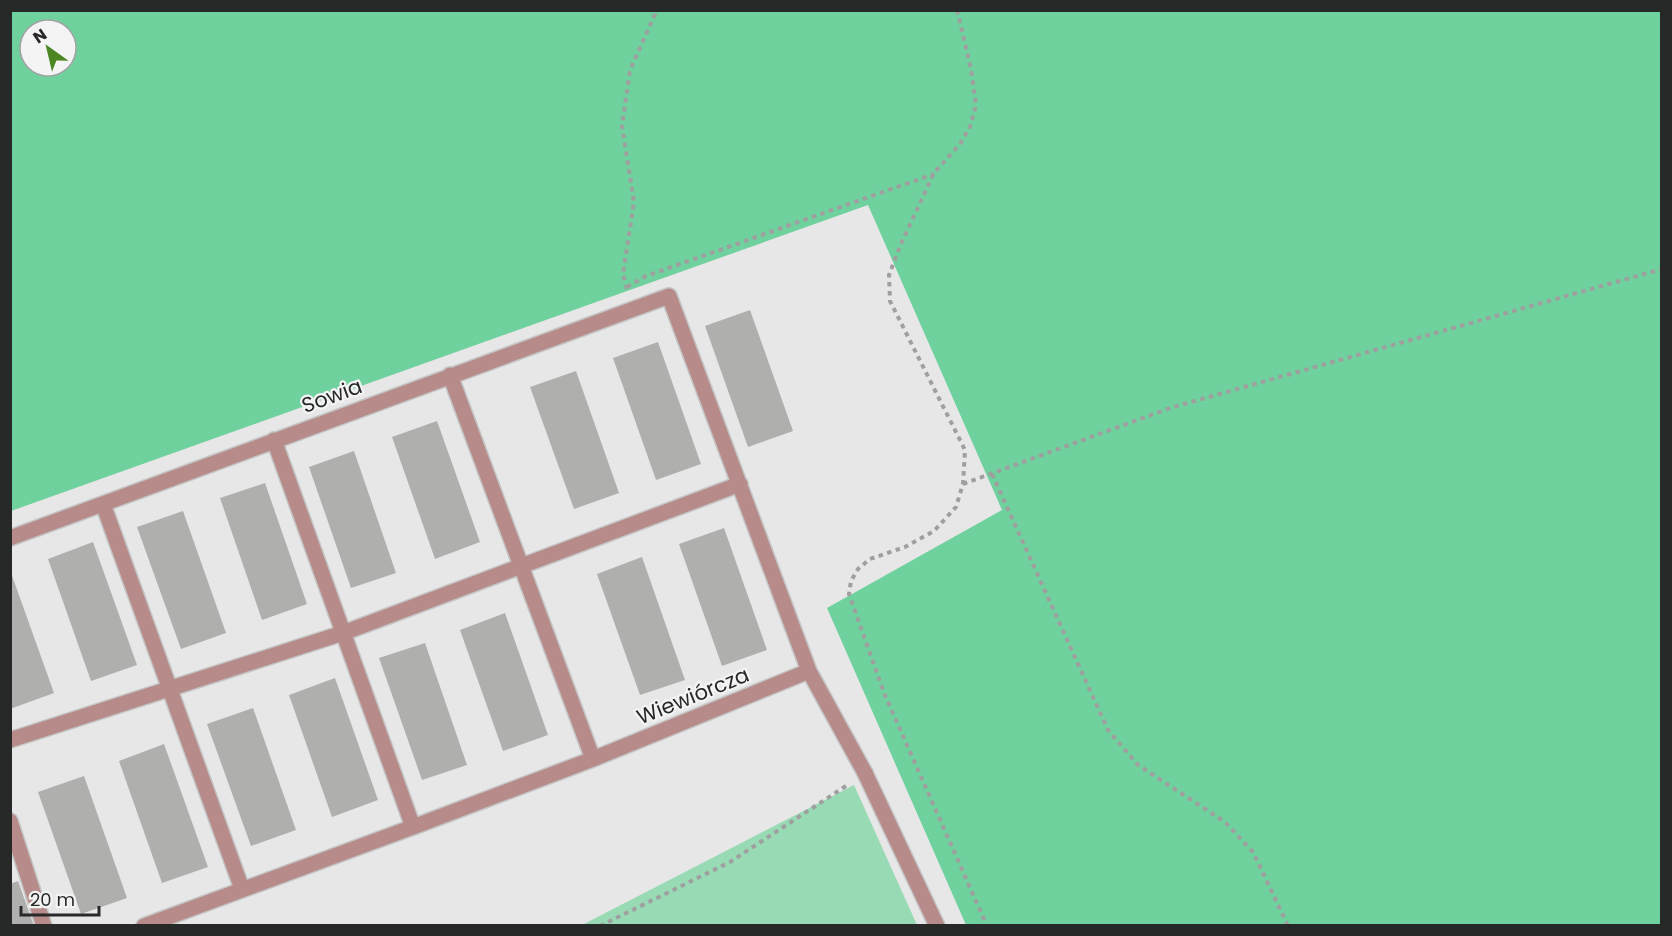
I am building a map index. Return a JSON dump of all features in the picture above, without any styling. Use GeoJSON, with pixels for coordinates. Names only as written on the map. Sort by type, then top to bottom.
{"type":"FeatureCollection","features":[{"type":"Feature","properties":{"kind":"street","name":"Sowia"},"geometry":{"type":"LineString","coordinates":[[10,538],[669,296],[740,484]]}},
{"type":"Feature","properties":{"kind":"street"},"geometry":{"type":"LineString","coordinates":[[450,375],[593,759]]}},
{"type":"Feature","properties":{"kind":"street"},"geometry":{"type":"LineString","coordinates":[[274,440],[413,827]]}},
{"type":"Feature","properties":{"kind":"street"},"geometry":{"type":"LineString","coordinates":[[10,740],[343,633],[740,484],[810,671],[865,774],[937,926]]}},
{"type":"Feature","properties":{"kind":"street"},"geometry":{"type":"LineString","coordinates":[[103,504],[242,890]]}},
{"type":"Feature","properties":{"kind":"street","name":"Wiewiórcza"},"geometry":{"type":"LineString","coordinates":[[144,926],[593,759],[810,671]]}},
{"type":"Feature","properties":{"kind":"street"},"geometry":{"type":"LineString","coordinates":[[10,821],[44,926]]}},
{"type":"Feature","properties":{"kind":"path"},"geometry":{"type":"LineString","coordinates":[[634,308],[623,274],[634,202],[621,126],[630,70],[657,10]]}},
{"type":"Feature","properties":{"kind":"path"},"geometry":{"type":"LineString","coordinates":[[957,10],[971,69],[976,105],[970,127],[960,144],[934,173],[889,275],[890,301],[966,450],[963,484],[956,507],[934,531],[905,547],[870,559],[858,569],[851,581],[849,594],[884,693],[987,926]]}},
{"type":"Feature","properties":{"kind":"path"},"geometry":{"type":"LineString","coordinates":[[627,286],[646,276],[934,173]]}},
{"type":"Feature","properties":{"kind":"path"},"geometry":{"type":"LineString","coordinates":[[963,484],[1170,408],[1662,269]]}},
{"type":"Feature","properties":{"kind":"path"},"geometry":{"type":"LineString","coordinates":[[992,474],[1108,730],[1138,765],[1225,822],[1253,852],[1288,926]]}},
{"type":"Feature","properties":{"kind":"path"},"geometry":{"type":"LineString","coordinates":[[600,926],[730,862],[865,774]]}},
{"type":"Feature","properties":{"kind":"green space"},"geometry":{"type":"Polygon","coordinates":[[[10,11],[1661,11],[1661,925],[966,925],[827,608],[1002,510],[868,205],[11,511],[10,11]]]}},
{"type":"Feature","properties":{"kind":"green space"},"geometry":{"type":"Polygon","coordinates":[[[854,785],[917,925],[582,925],[854,785]]]}},
{"type":"Feature","properties":{"kind":"building"},"geometry":{"type":"Polygon","coordinates":[[[750,310],[793,431],[748,447],[705,326],[750,310]]]}},
{"type":"Feature","properties":{"kind":"building"},"geometry":{"type":"Polygon","coordinates":[[[658,342],[701,464],[656,480],[613,358],[658,342]]]}},
{"type":"Feature","properties":{"kind":"building"},"geometry":{"type":"Polygon","coordinates":[[[576,371],[619,493],[574,509],[530,387],[576,371]]]}},
{"type":"Feature","properties":{"kind":"building"},"geometry":{"type":"Polygon","coordinates":[[[437,421],[480,542],[435,559],[392,437],[437,421]]]}},
{"type":"Feature","properties":{"kind":"building"},"geometry":{"type":"Polygon","coordinates":[[[354,451],[396,573],[351,588],[309,467],[354,451]]]}},
{"type":"Feature","properties":{"kind":"building"},"geometry":{"type":"Polygon","coordinates":[[[265,483],[307,604],[262,620],[220,498],[265,483]]]}},
{"type":"Feature","properties":{"kind":"building"},"geometry":{"type":"Polygon","coordinates":[[[183,511],[226,633],[181,649],[137,527],[183,511]]]}},
{"type":"Feature","properties":{"kind":"building"},"geometry":{"type":"Polygon","coordinates":[[[724,528],[767,650],[722,666],[679,544],[724,528]]]}},
{"type":"Feature","properties":{"kind":"building"},"geometry":{"type":"Polygon","coordinates":[[[93,542],[137,665],[91,681],[48,559],[93,542]]]}},
{"type":"Feature","properties":{"kind":"building"},"geometry":{"type":"Polygon","coordinates":[[[642,557],[685,680],[640,695],[597,574],[642,557]]]}},
{"type":"Feature","properties":{"kind":"building"},"geometry":{"type":"Polygon","coordinates":[[[10,570],[54,693],[10,709],[10,570]]]}},
{"type":"Feature","properties":{"kind":"building"},"geometry":{"type":"Polygon","coordinates":[[[505,613],[548,735],[503,751],[460,630],[505,613]]]}},
{"type":"Feature","properties":{"kind":"building"},"geometry":{"type":"Polygon","coordinates":[[[425,643],[467,765],[422,780],[379,658],[425,643]]]}},
{"type":"Feature","properties":{"kind":"building"},"geometry":{"type":"Polygon","coordinates":[[[335,678],[378,800],[332,817],[289,695],[335,678]]]}},
{"type":"Feature","properties":{"kind":"building"},"geometry":{"type":"Polygon","coordinates":[[[253,708],[296,830],[251,846],[207,724],[253,708]]]}},
{"type":"Feature","properties":{"kind":"building"},"geometry":{"type":"Polygon","coordinates":[[[164,744],[208,867],[162,883],[119,761],[164,744]]]}},
{"type":"Feature","properties":{"kind":"building"},"geometry":{"type":"Polygon","coordinates":[[[84,776],[127,898],[81,914],[38,792],[84,776]]]}},
{"type":"Feature","properties":{"kind":"building"},"geometry":{"type":"Polygon","coordinates":[[[18,881],[34,926],[10,926],[10,884],[18,881]]]}}]}
